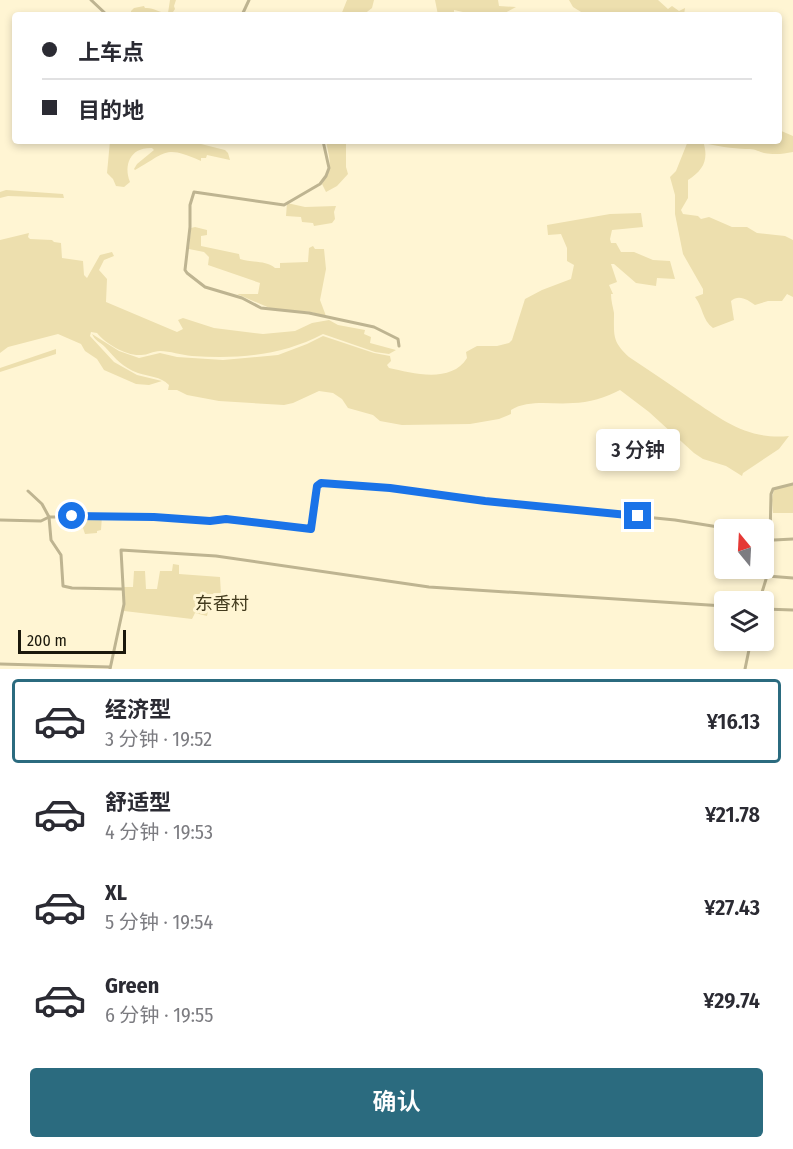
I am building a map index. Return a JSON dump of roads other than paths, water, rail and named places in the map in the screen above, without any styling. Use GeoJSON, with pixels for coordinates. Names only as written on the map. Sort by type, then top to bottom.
{"type":"FeatureCollection","features":[{"type":"Feature","properties":{"kind":"street"},"geometry":{"type":"LineString","coordinates":[[91,0],[103,12]]}},
{"type":"Feature","properties":{"kind":"street"},"geometry":{"type":"LineString","coordinates":[[324,144],[329,168],[326,176],[320,184],[284,205],[194,192],[190,205],[185,270],[206,286],[242,298],[261,309],[309,313],[374,327],[398,339],[399,346]]}},
{"type":"Feature","properties":{"kind":"street"},"geometry":{"type":"LineString","coordinates":[[0,520],[41,521],[49,517],[145,516],[210,521],[226,519],[311,529],[317,486],[321,483],[448,494],[485,501],[675,520],[714,526]]}},
{"type":"Feature","properties":{"kind":"street"},"geometry":{"type":"LineString","coordinates":[[770,519],[773,489],[793,484]]}},
{"type":"Feature","properties":{"kind":"street"},"geometry":{"type":"LineString","coordinates":[[28,491],[42,504],[49,517],[51,540],[61,555],[63,586],[123,589]]}},
{"type":"Feature","properties":{"kind":"street"},"geometry":{"type":"LineString","coordinates":[[774,540],[793,539]]}},
{"type":"Feature","properties":{"kind":"street"},"geometry":{"type":"LineString","coordinates":[[0,664],[110,668],[124,604],[121,550],[216,556],[429,587],[714,605]]}},
{"type":"Feature","properties":{"kind":"street"},"geometry":{"type":"LineString","coordinates":[[774,577],[793,578]]}},
{"type":"Feature","properties":{"kind":"street"},"geometry":{"type":"LineString","coordinates":[[774,609],[793,610]]}},
{"type":"Feature","properties":{"kind":"street"},"geometry":{"type":"LineString","coordinates":[[745,669],[749,651]]}},
{"type":"Feature","properties":{"kind":"district","name":"东香村"},"geometry":{"type":"Point","coordinates":[222,604]}}]}
